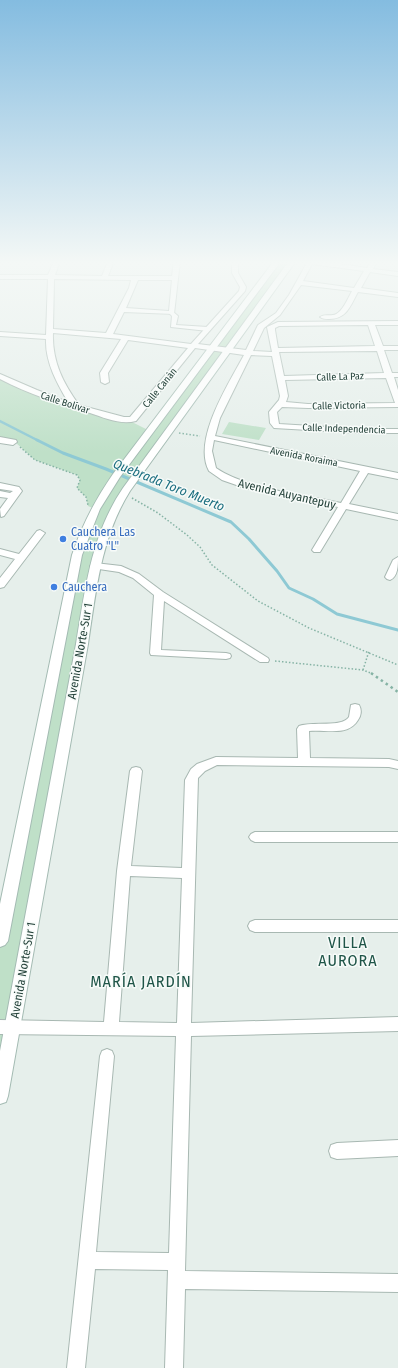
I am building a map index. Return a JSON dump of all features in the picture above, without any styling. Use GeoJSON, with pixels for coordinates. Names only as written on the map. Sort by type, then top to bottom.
{"type":"FeatureCollection","features":[{"type":"Feature","properties":{"kind":"main road","name":"Avenida Norte-Sur 1"},"geometry":{"type":"LineString","coordinates":[[0,941],[59,650],[73,573],[80,546],[95,509],[109,487],[231,325]]}},
{"type":"Feature","properties":{"kind":"main road","name":"Avenida Norte-Sur 1"},"geometry":{"type":"LineString","coordinates":[[0,1096],[6,1027],[96,566],[108,522],[125,492],[247,325]]}},
{"type":"Feature","properties":{"kind":"street"},"geometry":{"type":"LineString","coordinates":[[49,325],[50,357],[76,407]]}},
{"type":"Feature","properties":{"kind":"street"},"geometry":{"type":"LineString","coordinates":[[109,335],[114,325]]}},
{"type":"Feature","properties":{"kind":"street"},"geometry":{"type":"LineString","coordinates":[[173,325],[208,329]]}},
{"type":"Feature","properties":{"kind":"street","name":"Calle Canán"},"geometry":{"type":"LineString","coordinates":[[133,419],[212,325]]}},
{"type":"Feature","properties":{"kind":"street"},"geometry":{"type":"LineString","coordinates":[[210,437],[216,418],[261,327],[264,325]]}},
{"type":"Feature","properties":{"kind":"street"},"geometry":{"type":"LineString","coordinates":[[276,325],[271,327],[271,330],[284,396],[279,404]]}},
{"type":"Feature","properties":{"kind":"street"},"geometry":{"type":"LineString","coordinates":[[371,325],[398,401]]}},
{"type":"Feature","properties":{"kind":"street"},"geometry":{"type":"LineString","coordinates":[[0,334],[109,335],[249,352],[398,348]]}},
{"type":"Feature","properties":{"kind":"street"},"geometry":{"type":"LineString","coordinates":[[105,382],[104,373],[126,337]]}},
{"type":"Feature","properties":{"kind":"street","name":"Calle La Paz"},"geometry":{"type":"LineString","coordinates":[[281,378],[398,375]]}},
{"type":"Feature","properties":{"kind":"street","name":"Calle Bolívar"},"geometry":{"type":"LineString","coordinates":[[0,376],[36,394],[76,407],[115,418],[133,419]]}},
{"type":"Feature","properties":{"kind":"street","name":"Calle Victoria"},"geometry":{"type":"LineString","coordinates":[[279,404],[308,406],[398,405]]}},
{"type":"Feature","properties":{"kind":"street","name":"Calle Independencia"},"geometry":{"type":"LineString","coordinates":[[279,404],[273,412],[274,423],[277,426],[398,431]]}},
{"type":"Feature","properties":{"kind":"street","name":"Avenida Roraima"},"geometry":{"type":"LineString","coordinates":[[210,437],[246,446],[398,476]]}},
{"type":"Feature","properties":{"kind":"street","name":"Avenida Auyantepuy"},"geometry":{"type":"LineString","coordinates":[[210,437],[208,451],[212,469],[225,478],[248,486],[398,518]]}},
{"type":"Feature","properties":{"kind":"street"},"geometry":{"type":"LineString","coordinates":[[0,440],[13,442]]}},
{"type":"Feature","properties":{"kind":"street"},"geometry":{"type":"LineString","coordinates":[[317,550],[366,469]]}},
{"type":"Feature","properties":{"kind":"street"},"geometry":{"type":"LineString","coordinates":[[0,486],[16,489],[18,491],[1,514]]}},
{"type":"Feature","properties":{"kind":"street"},"geometry":{"type":"LineString","coordinates":[[0,494],[15,495]]}},
{"type":"Feature","properties":{"kind":"street"},"geometry":{"type":"LineString","coordinates":[[0,585],[40,533]]}},
{"type":"Feature","properties":{"kind":"street"},"geometry":{"type":"LineString","coordinates":[[0,552],[21,557]]}},
{"type":"Feature","properties":{"kind":"street"},"geometry":{"type":"LineString","coordinates":[[390,577],[398,562]]}},
{"type":"Feature","properties":{"kind":"street"},"geometry":{"type":"LineString","coordinates":[[96,566],[127,571],[136,576],[160,594],[264,660]]}},
{"type":"Feature","properties":{"kind":"street"},"geometry":{"type":"LineString","coordinates":[[160,594],[155,653],[226,656]]}},
{"type":"Feature","properties":{"kind":"street"},"geometry":{"type":"LineString","coordinates":[[304,762],[303,730],[305,728],[346,726],[354,722],[356,716],[355,708]]}},
{"type":"Feature","properties":{"kind":"street"},"geometry":{"type":"LineString","coordinates":[[174,1368],[191,780],[197,769],[216,761],[388,763],[398,766]]}},
{"type":"Feature","properties":{"kind":"street"},"geometry":{"type":"LineString","coordinates":[[111,1028],[124,871],[136,771]]}},
{"type":"Feature","properties":{"kind":"street"},"geometry":{"type":"LineString","coordinates":[[255,837],[398,837]]}},
{"type":"Feature","properties":{"kind":"street"},"geometry":{"type":"LineString","coordinates":[[124,871],[188,873]]}},
{"type":"Feature","properties":{"kind":"street"},"geometry":{"type":"LineString","coordinates":[[255,926],[398,926]]}},
{"type":"Feature","properties":{"kind":"street"},"geometry":{"type":"LineString","coordinates":[[6,1027],[184,1029],[398,1024]]}},
{"type":"Feature","properties":{"kind":"street"},"geometry":{"type":"LineString","coordinates":[[76,1368],[107,1056]]}},
{"type":"Feature","properties":{"kind":"street"},"geometry":{"type":"LineString","coordinates":[[337,1151],[398,1148]]}},
{"type":"Feature","properties":{"kind":"street"},"geometry":{"type":"LineString","coordinates":[[87,1260],[177,1262]]}},
{"type":"Feature","properties":{"kind":"street"},"geometry":{"type":"LineString","coordinates":[[177,1280],[398,1283]]}},
{"type":"Feature","properties":{"kind":"path"},"geometry":{"type":"LineString","coordinates":[[170,431],[210,437]]}},
{"type":"Feature","properties":{"kind":"path"},"geometry":{"type":"LineString","coordinates":[[13,442],[18,444],[35,460],[77,475],[80,480],[77,488],[86,497],[88,506],[95,509]]}},
{"type":"Feature","properties":{"kind":"path"},"geometry":{"type":"LineString","coordinates":[[125,492],[167,519],[199,547],[212,565],[258,601],[301,625],[369,651],[398,664]]}},
{"type":"Feature","properties":{"kind":"path"},"geometry":{"type":"LineString","coordinates":[[364,670],[369,651]]}},
{"type":"Feature","properties":{"kind":"path"},"geometry":{"type":"LineString","coordinates":[[264,660],[364,670],[370,672],[398,692]]}},
{"type":"Feature","properties":{"kind":"green space"},"geometry":{"type":"Polygon","coordinates":[[[230,325],[248,325],[108,522],[0,1096],[0,941],[73,573],[95,509],[88,506],[86,497],[77,488],[80,480],[77,475],[35,460],[16,443],[0,440],[0,376],[27,390],[126,419],[150,431],[230,325]]]}},
{"type":"Feature","properties":{"kind":"green space"},"geometry":{"type":"Polygon","coordinates":[[[229,422],[266,428],[259,440],[222,434],[229,422]]]}},
{"type":"Feature","properties":{"kind":"waterway","name":"Quebrada Toro Muerto"},"geometry":{"type":"LineString","coordinates":[[0,421],[39,441]]}},
{"type":"Feature","properties":{"kind":"waterway","name":"Quebrada Toro Muerto"},"geometry":{"type":"LineString","coordinates":[[39,441],[63,453],[106,469],[231,522],[249,539],[277,571],[289,588],[313,599],[337,614],[398,630]]}},
{"type":"Feature","properties":{"kind":"place","name":"Cauchera Las Cuatro \"L\""},"geometry":{"type":"Point","coordinates":[63,539]}},
{"type":"Feature","properties":{"kind":"place","name":"Cauchera"},"geometry":{"type":"Point","coordinates":[54,587]}},
{"type":"Feature","properties":{"kind":"district","name":"VILLA AURORA"},"geometry":{"type":"Point","coordinates":[348,951]}},
{"type":"Feature","properties":{"kind":"district","name":"MARÍA JARDÍN"},"geometry":{"type":"Point","coordinates":[141,981]}}]}
